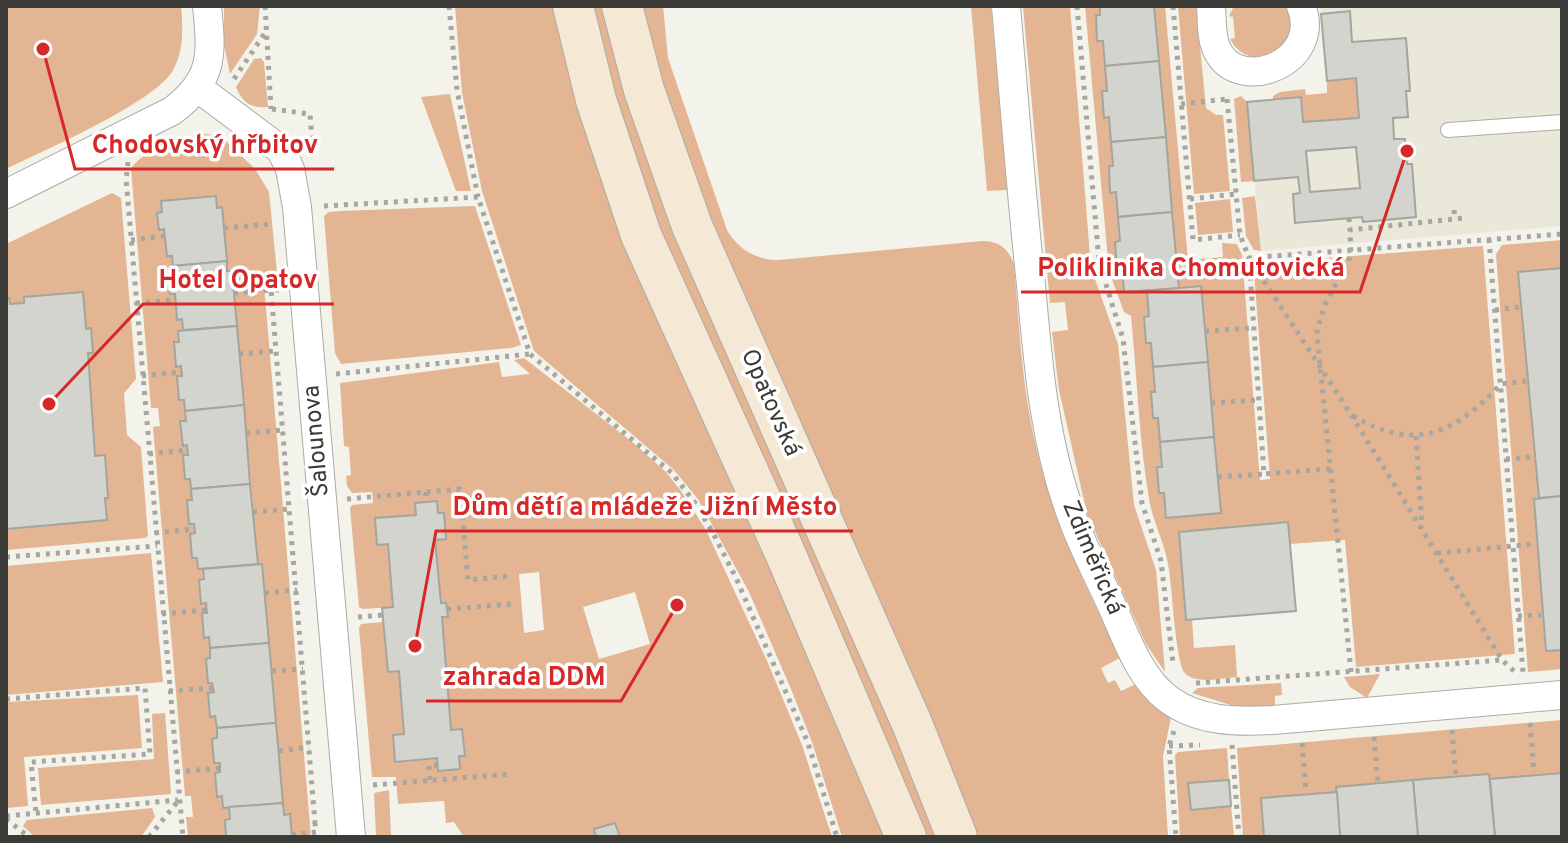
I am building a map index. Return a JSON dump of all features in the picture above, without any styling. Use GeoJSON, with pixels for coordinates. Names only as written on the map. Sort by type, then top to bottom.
{"type":"FeatureCollection","features":[{"type":"Feature","properties":{"kind":"main road","name":"Opatovská"},"geometry":{"type":"LineString","coordinates":[[573,6],[596,100],[641,235],[786,555],[906,837]]}},
{"type":"Feature","properties":{"kind":"main road","name":"Opatovská"},"geometry":{"type":"LineString","coordinates":[[622,6],[644,90],[692,226],[913,726],[957,837]]}},
{"type":"Feature","properties":{"kind":"street"},"geometry":{"type":"LineString","coordinates":[[6,194],[208,95],[207,6]]}},
{"type":"Feature","properties":{"kind":"street","name":"Zdiměřická"},"geometry":{"type":"LineString","coordinates":[[1006,6],[1042,403],[1072,517],[1128,643],[1152,682],[1165,697],[1184,695],[1215,718],[1249,721],[1562,695]]}},
{"type":"Feature","properties":{"kind":"street"},"geometry":{"type":"LineString","coordinates":[[1211,6],[1219,54],[1239,68],[1261,70],[1278,67],[1297,51],[1304,29],[1301,6]]}},
{"type":"Feature","properties":{"kind":"street","name":"Šalounova"},"geometry":{"type":"LineString","coordinates":[[208,95],[281,150],[290,169],[288,216],[312,376],[351,837]]}},
{"type":"Feature","properties":{"kind":"lane"},"geometry":{"type":"LineString","coordinates":[[1448,130],[1562,122]]}},
{"type":"Feature","properties":{"kind":"path"},"geometry":{"type":"LineString","coordinates":[[449,6],[457,90],[478,197],[530,354],[672,473],[695,503],[736,578],[808,743],[837,837]]}},
{"type":"Feature","properties":{"kind":"path"},"geometry":{"type":"LineString","coordinates":[[1077,6],[1099,262],[1123,339],[1142,503],[1161,561],[1172,659],[1184,695],[1169,746],[1176,837]]}},
{"type":"Feature","properties":{"kind":"path"},"geometry":{"type":"LineString","coordinates":[[1173,6],[1193,240],[1240,235]]}},
{"type":"Feature","properties":{"kind":"path"},"geometry":{"type":"LineString","coordinates":[[208,95],[267,30]]}},
{"type":"Feature","properties":{"kind":"path"},"geometry":{"type":"LineString","coordinates":[[1181,104],[1227,99],[1240,235],[1249,258],[1352,416],[1502,660],[1523,679],[1489,239]]}},
{"type":"Feature","properties":{"kind":"path"},"geometry":{"type":"LineString","coordinates":[[134,154],[128,160],[126,170],[131,240],[183,837]]}},
{"type":"Feature","properties":{"kind":"path"},"geometry":{"type":"LineString","coordinates":[[1189,199],[1236,194]]}},
{"type":"Feature","properties":{"kind":"path"},"geometry":{"type":"LineString","coordinates":[[224,228],[288,216],[478,197]]}},
{"type":"Feature","properties":{"kind":"path"},"geometry":{"type":"LineString","coordinates":[[1454,210],[1455,219]]}},
{"type":"Feature","properties":{"kind":"path"},"geometry":{"type":"LineString","coordinates":[[1349,218],[1351,256],[1321,315],[1317,330],[1351,672]]}},
{"type":"Feature","properties":{"kind":"path"},"geometry":{"type":"LineString","coordinates":[[1350,230],[1464,218]]}},
{"type":"Feature","properties":{"kind":"path"},"geometry":{"type":"LineString","coordinates":[[1249,258],[1562,234]]}},
{"type":"Feature","properties":{"kind":"path"},"geometry":{"type":"LineString","coordinates":[[131,240],[165,236]]}},
{"type":"Feature","properties":{"kind":"path"},"geometry":{"type":"LineString","coordinates":[[1249,258],[1264,474]]}},
{"type":"Feature","properties":{"kind":"path"},"geometry":{"type":"LineString","coordinates":[[234,293],[271,290]]}},
{"type":"Feature","properties":{"kind":"path"},"geometry":{"type":"LineString","coordinates":[[136,303],[176,300]]}},
{"type":"Feature","properties":{"kind":"path"},"geometry":{"type":"LineString","coordinates":[[1495,310],[1520,307]]}},
{"type":"Feature","properties":{"kind":"path"},"geometry":{"type":"LineString","coordinates":[[1205,331],[1253,328]]}},
{"type":"Feature","properties":{"kind":"path"},"geometry":{"type":"LineString","coordinates":[[239,354],[276,351]]}},
{"type":"Feature","properties":{"kind":"path"},"geometry":{"type":"LineString","coordinates":[[278,379],[530,354]]}},
{"type":"Feature","properties":{"kind":"path"},"geometry":{"type":"LineString","coordinates":[[142,376],[182,372]]}},
{"type":"Feature","properties":{"kind":"path"},"geometry":{"type":"LineString","coordinates":[[1352,416],[1380,431],[1416,436],[1457,422],[1475,410],[1501,384],[1526,381]]}},
{"type":"Feature","properties":{"kind":"path"},"geometry":{"type":"LineString","coordinates":[[1211,403],[1259,400]]}},
{"type":"Feature","properties":{"kind":"path"},"geometry":{"type":"LineString","coordinates":[[246,433],[283,430]]}},
{"type":"Feature","properties":{"kind":"path"},"geometry":{"type":"LineString","coordinates":[[1416,436],[1422,528]]}},
{"type":"Feature","properties":{"kind":"path"},"geometry":{"type":"LineString","coordinates":[[149,454],[188,450]]}},
{"type":"Feature","properties":{"kind":"path"},"geometry":{"type":"LineString","coordinates":[[1506,459],[1532,457]]}},
{"type":"Feature","properties":{"kind":"path"},"geometry":{"type":"LineString","coordinates":[[1218,477],[1330,469]]}},
{"type":"Feature","properties":{"kind":"path"},"geometry":{"type":"LineString","coordinates":[[342,499],[460,489],[468,580],[511,576]]}},
{"type":"Feature","properties":{"kind":"path"},"geometry":{"type":"LineString","coordinates":[[426,492],[426,501]]}},
{"type":"Feature","properties":{"kind":"path"},"geometry":{"type":"LineString","coordinates":[[253,512],[290,509]]}},
{"type":"Feature","properties":{"kind":"path"},"geometry":{"type":"LineString","coordinates":[[155,533],[194,529]]}},
{"type":"Feature","properties":{"kind":"path"},"geometry":{"type":"LineString","coordinates":[[1437,553],[1535,544]]}},
{"type":"Feature","properties":{"kind":"path"},"geometry":{"type":"LineString","coordinates":[[6,557],[157,546]]}},
{"type":"Feature","properties":{"kind":"path"},"geometry":{"type":"LineString","coordinates":[[265,593],[297,590]]}},
{"type":"Feature","properties":{"kind":"path"},"geometry":{"type":"LineString","coordinates":[[447,609],[513,604]]}},
{"type":"Feature","properties":{"kind":"path"},"geometry":{"type":"LineString","coordinates":[[162,614],[207,610]]}},
{"type":"Feature","properties":{"kind":"path"},"geometry":{"type":"LineString","coordinates":[[369,616],[383,615]]}},
{"type":"Feature","properties":{"kind":"path"},"geometry":{"type":"LineString","coordinates":[[1518,616],[1541,615]]}},
{"type":"Feature","properties":{"kind":"path"},"geometry":{"type":"LineString","coordinates":[[1184,695],[1351,672],[1502,660]]}},
{"type":"Feature","properties":{"kind":"path"},"geometry":{"type":"LineString","coordinates":[[272,671],[303,669]]}},
{"type":"Feature","properties":{"kind":"path"},"geometry":{"type":"LineString","coordinates":[[6,699],[145,688],[150,754],[31,762],[36,813]]}},
{"type":"Feature","properties":{"kind":"path"},"geometry":{"type":"LineString","coordinates":[[169,691],[213,688]]}},
{"type":"Feature","properties":{"kind":"path"},"geometry":{"type":"LineString","coordinates":[[1530,718],[1534,773]]}},
{"type":"Feature","properties":{"kind":"path"},"geometry":{"type":"LineString","coordinates":[[1452,725],[1456,777]]}},
{"type":"Feature","properties":{"kind":"path"},"geometry":{"type":"LineString","coordinates":[[1374,732],[1378,783]]}},
{"type":"Feature","properties":{"kind":"path"},"geometry":{"type":"LineString","coordinates":[[1301,738],[1306,793]]}},
{"type":"Feature","properties":{"kind":"path"},"geometry":{"type":"LineString","coordinates":[[1231,744],[1239,837]]}},
{"type":"Feature","properties":{"kind":"path"},"geometry":{"type":"LineString","coordinates":[[279,751],[309,747]]}},
{"type":"Feature","properties":{"kind":"path"},"geometry":{"type":"LineString","coordinates":[[430,780],[429,765],[437,765]]}},
{"type":"Feature","properties":{"kind":"path"},"geometry":{"type":"LineString","coordinates":[[176,772],[220,768]]}},
{"type":"Feature","properties":{"kind":"path"},"geometry":{"type":"LineString","coordinates":[[368,785],[511,774]]}},
{"type":"Feature","properties":{"kind":"path"},"geometry":{"type":"LineString","coordinates":[[6,818],[178,800]]}},
{"type":"Feature","properties":{"kind":"path"},"geometry":{"type":"LineString","coordinates":[[149,837],[178,800]]}},
{"type":"Feature","properties":{"kind":"path"},"geometry":{"type":"LineString","coordinates":[[6,818],[29,837]]}},
{"type":"Feature","properties":{"kind":"path"},"geometry":{"type":"LineString","coordinates":[[292,835],[316,832],[315,823]]}},
{"type":"Feature","properties":{"kind":"shaded area"},"geometry":{"type":"Polygon","coordinates":[[[6,6],[181,6],[179,56],[172,72],[142,98],[95,126],[6,169],[6,6]]]}},
{"type":"Feature","properties":{"kind":"shaded area"},"geometry":{"type":"Polygon","coordinates":[[[224,6],[260,6],[257,34],[230,74],[224,45],[224,6]]]}},
{"type":"Feature","properties":{"kind":"shaded area"},"geometry":{"type":"Polygon","coordinates":[[[455,6],[554,6],[799,626],[889,837],[842,837],[812,742],[791,689],[749,592],[698,499],[674,470],[534,351],[482,191],[462,93],[455,6]]]}},
{"type":"Feature","properties":{"kind":"shaded area"},"geometry":{"type":"Polygon","coordinates":[[[588,6],[604,6],[688,263],[824,567],[939,837],[923,837],[649,206],[588,6]]]}},
{"type":"Feature","properties":{"kind":"shaded area"},"geometry":{"type":"Polygon","coordinates":[[[638,6],[663,6],[668,58],[727,230],[748,252],[778,260],[989,241],[999,244],[1009,254],[1014,264],[1027,402],[1043,475],[1072,555],[1120,658],[1101,668],[1108,683],[1115,680],[1121,691],[1136,684],[1171,718],[1163,756],[1168,837],[971,837],[716,246],[638,6]]]}},
{"type":"Feature","properties":{"kind":"shaded area"},"geometry":{"type":"Polygon","coordinates":[[[971,6],[991,6],[1007,190],[987,191],[971,6]]]}},
{"type":"Feature","properties":{"kind":"shaded area"},"geometry":{"type":"Polygon","coordinates":[[[1023,6],[1070,6],[1091,268],[1118,344],[1134,505],[1156,570],[1165,672],[1146,644],[1087,514],[1059,390],[1052,332],[1068,330],[1065,302],[1050,303],[1023,6]]]}},
{"type":"Feature","properties":{"kind":"shaded area"},"geometry":{"type":"Polygon","coordinates":[[[1085,6],[1100,6],[1100,15],[1096,16],[1097,41],[1103,41],[1107,91],[1102,92],[1104,117],[1109,117],[1113,166],[1109,167],[1110,192],[1116,192],[1120,241],[1115,242],[1124,292],[1147,291],[1149,316],[1144,317],[1146,343],[1151,343],[1155,392],[1151,392],[1153,418],[1158,418],[1162,467],[1158,467],[1159,493],[1221,512],[1201,287],[1179,288],[1154,6],[1165,6],[1188,260],[1223,257],[1222,243],[1237,244],[1242,255],[1260,480],[1270,479],[1254,272],[1261,263],[1483,246],[1515,654],[1356,667],[1345,540],[1290,544],[1287,523],[1179,532],[1186,619],[1192,619],[1194,648],[1235,645],[1237,677],[1201,680],[1184,672],[1167,561],[1151,508],[1146,476],[1131,316],[1124,312],[1109,271],[1085,6]]]}},
{"type":"Feature","properties":{"kind":"shaded area"},"geometry":{"type":"Polygon","coordinates":[[[1178,6],[1196,6],[1206,108],[1216,115],[1223,115],[1230,191],[1194,194],[1178,6]]]}},
{"type":"Feature","properties":{"kind":"shaded area"},"geometry":{"type":"Polygon","coordinates":[[[1234,6],[1288,6],[1293,36],[1269,60],[1246,55],[1230,39],[1235,38],[1233,17],[1229,16],[1234,6]]]}},
{"type":"Feature","properties":{"kind":"shaded area"},"geometry":{"type":"Polygon","coordinates":[[[1320,6],[1562,6],[1562,226],[1261,251],[1247,102],[1301,97],[1304,122],[1356,79],[1327,81],[1320,6]]]}},
{"type":"Feature","properties":{"kind":"shaded area"},"geometry":{"type":"Polygon","coordinates":[[[261,58],[264,62],[268,107],[248,103],[236,87],[254,59],[261,58]]]}},
{"type":"Feature","properties":{"kind":"shaded area"},"geometry":{"type":"Polygon","coordinates":[[[1356,78],[1359,118],[1303,122],[1301,97],[1273,100],[1273,96],[1280,92],[1305,89],[1306,95],[1327,93],[1327,81],[1356,78]]]}},
{"type":"Feature","properties":{"kind":"shaded area"},"geometry":{"type":"Polygon","coordinates":[[[450,94],[471,191],[456,191],[421,97],[450,94]]]}},
{"type":"Feature","properties":{"kind":"shaded area"},"geometry":{"type":"Polygon","coordinates":[[[1241,96],[1247,102],[1254,181],[1241,182],[1234,99],[1241,96]]]}},
{"type":"Feature","properties":{"kind":"shaded area"},"geometry":{"type":"Polygon","coordinates":[[[205,134],[225,140],[255,169],[269,192],[278,283],[264,285],[311,837],[292,837],[290,815],[284,815],[262,564],[258,564],[232,272],[227,271],[222,208],[161,201],[162,212],[157,213],[159,229],[164,229],[167,256],[172,256],[170,294],[175,294],[177,319],[182,319],[183,330],[178,331],[179,342],[174,343],[176,366],[181,366],[182,376],[177,377],[179,400],[184,400],[186,421],[181,422],[183,445],[187,445],[188,455],[184,455],[185,479],[190,479],[192,500],[187,501],[189,524],[194,524],[195,533],[190,534],[192,558],[197,558],[198,569],[203,569],[204,579],[199,580],[201,604],[206,603],[207,613],[202,614],[204,637],[209,637],[210,658],[206,659],[208,682],[212,683],[214,692],[208,693],[210,716],[215,716],[217,738],[212,739],[220,768],[220,772],[215,773],[217,796],[222,796],[229,807],[230,819],[225,820],[226,836],[231,837],[188,837],[186,817],[193,817],[191,796],[185,796],[153,427],[160,426],[158,408],[151,408],[131,169],[153,151],[205,134]]]}},
{"type":"Feature","properties":{"kind":"shaded area"},"geometry":{"type":"Polygon","coordinates":[[[112,193],[121,198],[136,379],[124,393],[127,435],[141,447],[148,536],[6,550],[6,529],[106,520],[105,455],[95,456],[88,353],[93,352],[91,329],[86,329],[83,292],[25,297],[24,303],[10,304],[9,298],[6,298],[6,244],[112,193]]]}},
{"type":"Feature","properties":{"kind":"shaded area"},"geometry":{"type":"Polygon","coordinates":[[[1255,196],[1261,251],[1254,250],[1246,236],[1242,198],[1255,196]]]}},
{"type":"Feature","properties":{"kind":"shaded area"},"geometry":{"type":"Polygon","coordinates":[[[1230,199],[1233,232],[1198,235],[1195,203],[1230,199]]]}},
{"type":"Feature","properties":{"kind":"shaded area"},"geometry":{"type":"Polygon","coordinates":[[[475,206],[521,345],[341,364],[335,353],[324,216],[340,211],[475,206]]]}},
{"type":"Feature","properties":{"kind":"shaded area"},"geometry":{"type":"Polygon","coordinates":[[[1562,240],[1562,268],[1518,273],[1539,498],[1534,499],[1546,650],[1562,650],[1562,669],[1528,672],[1496,254],[1502,245],[1562,240]]]}},
{"type":"Feature","properties":{"kind":"shaded area"},"geometry":{"type":"Polygon","coordinates":[[[524,358],[631,441],[666,472],[681,491],[706,530],[768,663],[802,745],[832,837],[620,837],[615,823],[594,829],[596,837],[464,837],[454,822],[446,823],[444,801],[398,804],[396,777],[372,777],[361,624],[383,622],[388,672],[399,671],[404,734],[395,762],[437,758],[438,771],[460,769],[459,756],[465,756],[463,730],[451,730],[442,617],[448,617],[446,603],[441,603],[435,540],[446,539],[444,513],[438,513],[436,501],[415,503],[416,515],[375,519],[377,545],[388,544],[393,607],[359,607],[350,508],[352,505],[373,503],[372,492],[352,493],[347,486],[346,476],[351,475],[349,447],[344,446],[340,383],[499,362],[502,377],[530,374],[514,360],[524,358]],[[539,572],[519,574],[524,633],[544,630],[539,572]],[[635,592],[583,607],[599,659],[650,644],[635,592]]]}},
{"type":"Feature","properties":{"kind":"shaded area"},"geometry":{"type":"Polygon","coordinates":[[[151,553],[163,682],[6,695],[6,566],[151,553]]]}},
{"type":"Feature","properties":{"kind":"shaded area"},"geometry":{"type":"Polygon","coordinates":[[[1380,674],[1367,698],[1350,687],[1344,677],[1380,674]]]}},
{"type":"Feature","properties":{"kind":"shaded area"},"geometry":{"type":"Polygon","coordinates":[[[1281,683],[1282,695],[1275,696],[1275,706],[1234,706],[1192,693],[1198,688],[1281,683]]]}},
{"type":"Feature","properties":{"kind":"shaded area"},"geometry":{"type":"Polygon","coordinates":[[[138,695],[142,748],[24,757],[28,806],[7,808],[6,702],[138,695]]]}},
{"type":"Feature","properties":{"kind":"shaded area"},"geometry":{"type":"Polygon","coordinates":[[[165,713],[171,794],[41,805],[38,768],[154,759],[152,714],[165,713]]]}},
{"type":"Feature","properties":{"kind":"shaded area"},"geometry":{"type":"Polygon","coordinates":[[[1562,720],[1562,773],[1490,779],[1489,774],[1337,787],[1337,792],[1261,798],[1264,837],[1243,837],[1237,748],[1562,720]]]}},
{"type":"Feature","properties":{"kind":"shaded area"},"geometry":{"type":"Polygon","coordinates":[[[1227,748],[1229,780],[1188,783],[1191,809],[1231,806],[1234,837],[1180,837],[1175,755],[1178,752],[1227,748]]]}},
{"type":"Feature","properties":{"kind":"shaded area"},"geometry":{"type":"Polygon","coordinates":[[[389,790],[391,837],[376,837],[374,793],[389,790]]]}},
{"type":"Feature","properties":{"kind":"shaded area"},"geometry":{"type":"Polygon","coordinates":[[[152,808],[155,817],[141,837],[35,837],[23,826],[27,820],[152,808]]]}},
{"type":"Feature","properties":{"kind":"building"},"geometry":{"type":"Polygon","coordinates":[[[1100,6],[1154,6],[1159,61],[1105,66],[1103,41],[1097,41],[1096,15],[1100,15],[1100,6]]]}},
{"type":"Feature","properties":{"kind":"building"},"geometry":{"type":"Polygon","coordinates":[[[1350,11],[1352,42],[1406,38],[1410,91],[1406,91],[1408,117],[1393,118],[1394,139],[1405,139],[1407,164],[1412,164],[1416,217],[1363,222],[1362,217],[1295,223],[1293,194],[1300,193],[1298,177],[1254,181],[1247,102],[1301,97],[1303,122],[1359,118],[1356,78],[1327,81],[1321,14],[1350,11]],[[1356,147],[1306,151],[1310,192],[1360,188],[1356,147]]]}},
{"type":"Feature","properties":{"kind":"building"},"geometry":{"type":"Polygon","coordinates":[[[1159,61],[1166,137],[1111,142],[1109,117],[1104,118],[1102,91],[1107,91],[1105,66],[1159,61]]]}},
{"type":"Feature","properties":{"kind":"building"},"geometry":{"type":"Polygon","coordinates":[[[1166,137],[1172,212],[1118,217],[1116,192],[1110,193],[1109,166],[1113,166],[1111,142],[1166,137]]]}},
{"type":"Feature","properties":{"kind":"building"},"geometry":{"type":"Polygon","coordinates":[[[216,196],[217,208],[222,207],[227,261],[173,266],[172,256],[167,256],[164,229],[159,230],[157,213],[162,212],[161,201],[216,196]]]}},
{"type":"Feature","properties":{"kind":"building"},"geometry":{"type":"Polygon","coordinates":[[[1172,212],[1179,288],[1124,292],[1122,268],[1117,268],[1115,242],[1120,241],[1118,217],[1172,212]]]}},
{"type":"Feature","properties":{"kind":"building"},"geometry":{"type":"Polygon","coordinates":[[[227,261],[227,271],[232,271],[237,326],[183,330],[182,319],[177,320],[175,294],[170,294],[169,277],[173,277],[173,266],[227,261]]]}},
{"type":"Feature","properties":{"kind":"building"},"geometry":{"type":"Polygon","coordinates":[[[1562,268],[1562,496],[1539,498],[1518,272],[1562,268]]]}},
{"type":"Feature","properties":{"kind":"building"},"geometry":{"type":"Polygon","coordinates":[[[1201,286],[1208,362],[1153,367],[1151,343],[1146,343],[1144,317],[1149,316],[1147,291],[1201,286]]]}},
{"type":"Feature","properties":{"kind":"building"},"geometry":{"type":"Polygon","coordinates":[[[83,292],[86,329],[91,328],[93,353],[88,353],[95,456],[105,455],[107,520],[6,529],[6,298],[9,298],[10,304],[24,303],[24,297],[83,292]]]}},
{"type":"Feature","properties":{"kind":"building"},"geometry":{"type":"Polygon","coordinates":[[[237,326],[244,405],[185,411],[184,400],[179,400],[177,376],[182,376],[181,366],[176,367],[174,342],[179,342],[178,331],[237,326]]]}},
{"type":"Feature","properties":{"kind":"building"},"geometry":{"type":"Polygon","coordinates":[[[1208,362],[1214,437],[1160,442],[1158,418],[1153,418],[1153,367],[1208,362]]]}},
{"type":"Feature","properties":{"kind":"building"},"geometry":{"type":"Polygon","coordinates":[[[244,405],[250,484],[191,489],[190,479],[185,479],[183,455],[188,455],[187,445],[183,446],[180,421],[186,421],[185,411],[244,405]]]}},
{"type":"Feature","properties":{"kind":"building"},"geometry":{"type":"Polygon","coordinates":[[[1214,437],[1221,513],[1166,518],[1164,493],[1159,493],[1157,467],[1162,467],[1160,442],[1214,437]]]}},
{"type":"Feature","properties":{"kind":"building"},"geometry":{"type":"Polygon","coordinates":[[[250,484],[258,564],[198,569],[197,558],[192,558],[190,534],[195,533],[194,524],[189,524],[187,500],[192,500],[191,489],[250,484]]]}},
{"type":"Feature","properties":{"kind":"building"},"geometry":{"type":"Polygon","coordinates":[[[1562,496],[1562,650],[1546,651],[1534,499],[1562,496]]]}},
{"type":"Feature","properties":{"kind":"building"},"geometry":{"type":"Polygon","coordinates":[[[437,501],[438,513],[444,513],[446,539],[435,540],[441,603],[446,603],[448,617],[442,617],[451,730],[462,729],[465,756],[459,756],[460,769],[438,771],[437,758],[395,762],[393,735],[404,734],[399,671],[388,672],[382,608],[393,607],[388,544],[377,545],[375,518],[416,515],[415,503],[437,501]]]}},
{"type":"Feature","properties":{"kind":"building"},"geometry":{"type":"Polygon","coordinates":[[[1288,522],[1296,611],[1186,620],[1179,532],[1288,522]]]}},
{"type":"Feature","properties":{"kind":"building"},"geometry":{"type":"Polygon","coordinates":[[[262,564],[269,643],[210,648],[209,637],[204,638],[202,613],[207,613],[206,603],[201,604],[199,580],[204,579],[203,569],[262,564]]]}},
{"type":"Feature","properties":{"kind":"building"},"geometry":{"type":"Polygon","coordinates":[[[269,643],[276,723],[217,728],[215,716],[210,717],[208,693],[214,692],[212,683],[208,683],[206,659],[210,658],[210,648],[269,643]]]}},
{"type":"Feature","properties":{"kind":"building"},"geometry":{"type":"Polygon","coordinates":[[[276,723],[283,803],[223,808],[222,796],[217,797],[215,773],[220,772],[220,763],[214,763],[212,739],[217,738],[217,728],[276,723]]]}},
{"type":"Feature","properties":{"kind":"building"},"geometry":{"type":"Polygon","coordinates":[[[1562,773],[1562,837],[1495,837],[1490,779],[1562,773]]]}},
{"type":"Feature","properties":{"kind":"building"},"geometry":{"type":"Polygon","coordinates":[[[1489,774],[1495,837],[1418,837],[1413,780],[1489,774]]]}},
{"type":"Feature","properties":{"kind":"building"},"geometry":{"type":"Polygon","coordinates":[[[1229,780],[1231,806],[1191,810],[1188,783],[1229,780]]]}},
{"type":"Feature","properties":{"kind":"building"},"geometry":{"type":"Polygon","coordinates":[[[1413,780],[1418,837],[1340,837],[1336,787],[1413,780]]]}},
{"type":"Feature","properties":{"kind":"building"},"geometry":{"type":"Polygon","coordinates":[[[1337,792],[1340,837],[1264,837],[1261,798],[1337,792]]]}},
{"type":"Feature","properties":{"kind":"building"},"geometry":{"type":"Polygon","coordinates":[[[283,803],[284,815],[290,814],[292,837],[226,837],[225,820],[230,819],[229,807],[283,803]]]}},
{"type":"Feature","properties":{"kind":"building"},"geometry":{"type":"Polygon","coordinates":[[[615,823],[620,837],[596,837],[594,829],[615,823]]]}},
{"type":"Feature","properties":{"kind":"place","name":"Chodovský hřbitov"},"geometry":{"type":"Point","coordinates":[43,49]}},
{"type":"Feature","properties":{"kind":"place","name":"Poliklinika Chomutovická"},"geometry":{"type":"Point","coordinates":[1407,151]}},
{"type":"Feature","properties":{"kind":"place","name":"Hotel Opatov"},"geometry":{"type":"Point","coordinates":[49,404]}},
{"type":"Feature","properties":{"kind":"place","name":"zahrada DDM"},"geometry":{"type":"Point","coordinates":[677,605]}},
{"type":"Feature","properties":{"kind":"place","name":"Dům dětí a mládeže Jižní Město"},"geometry":{"type":"Point","coordinates":[415,646]}}]}
